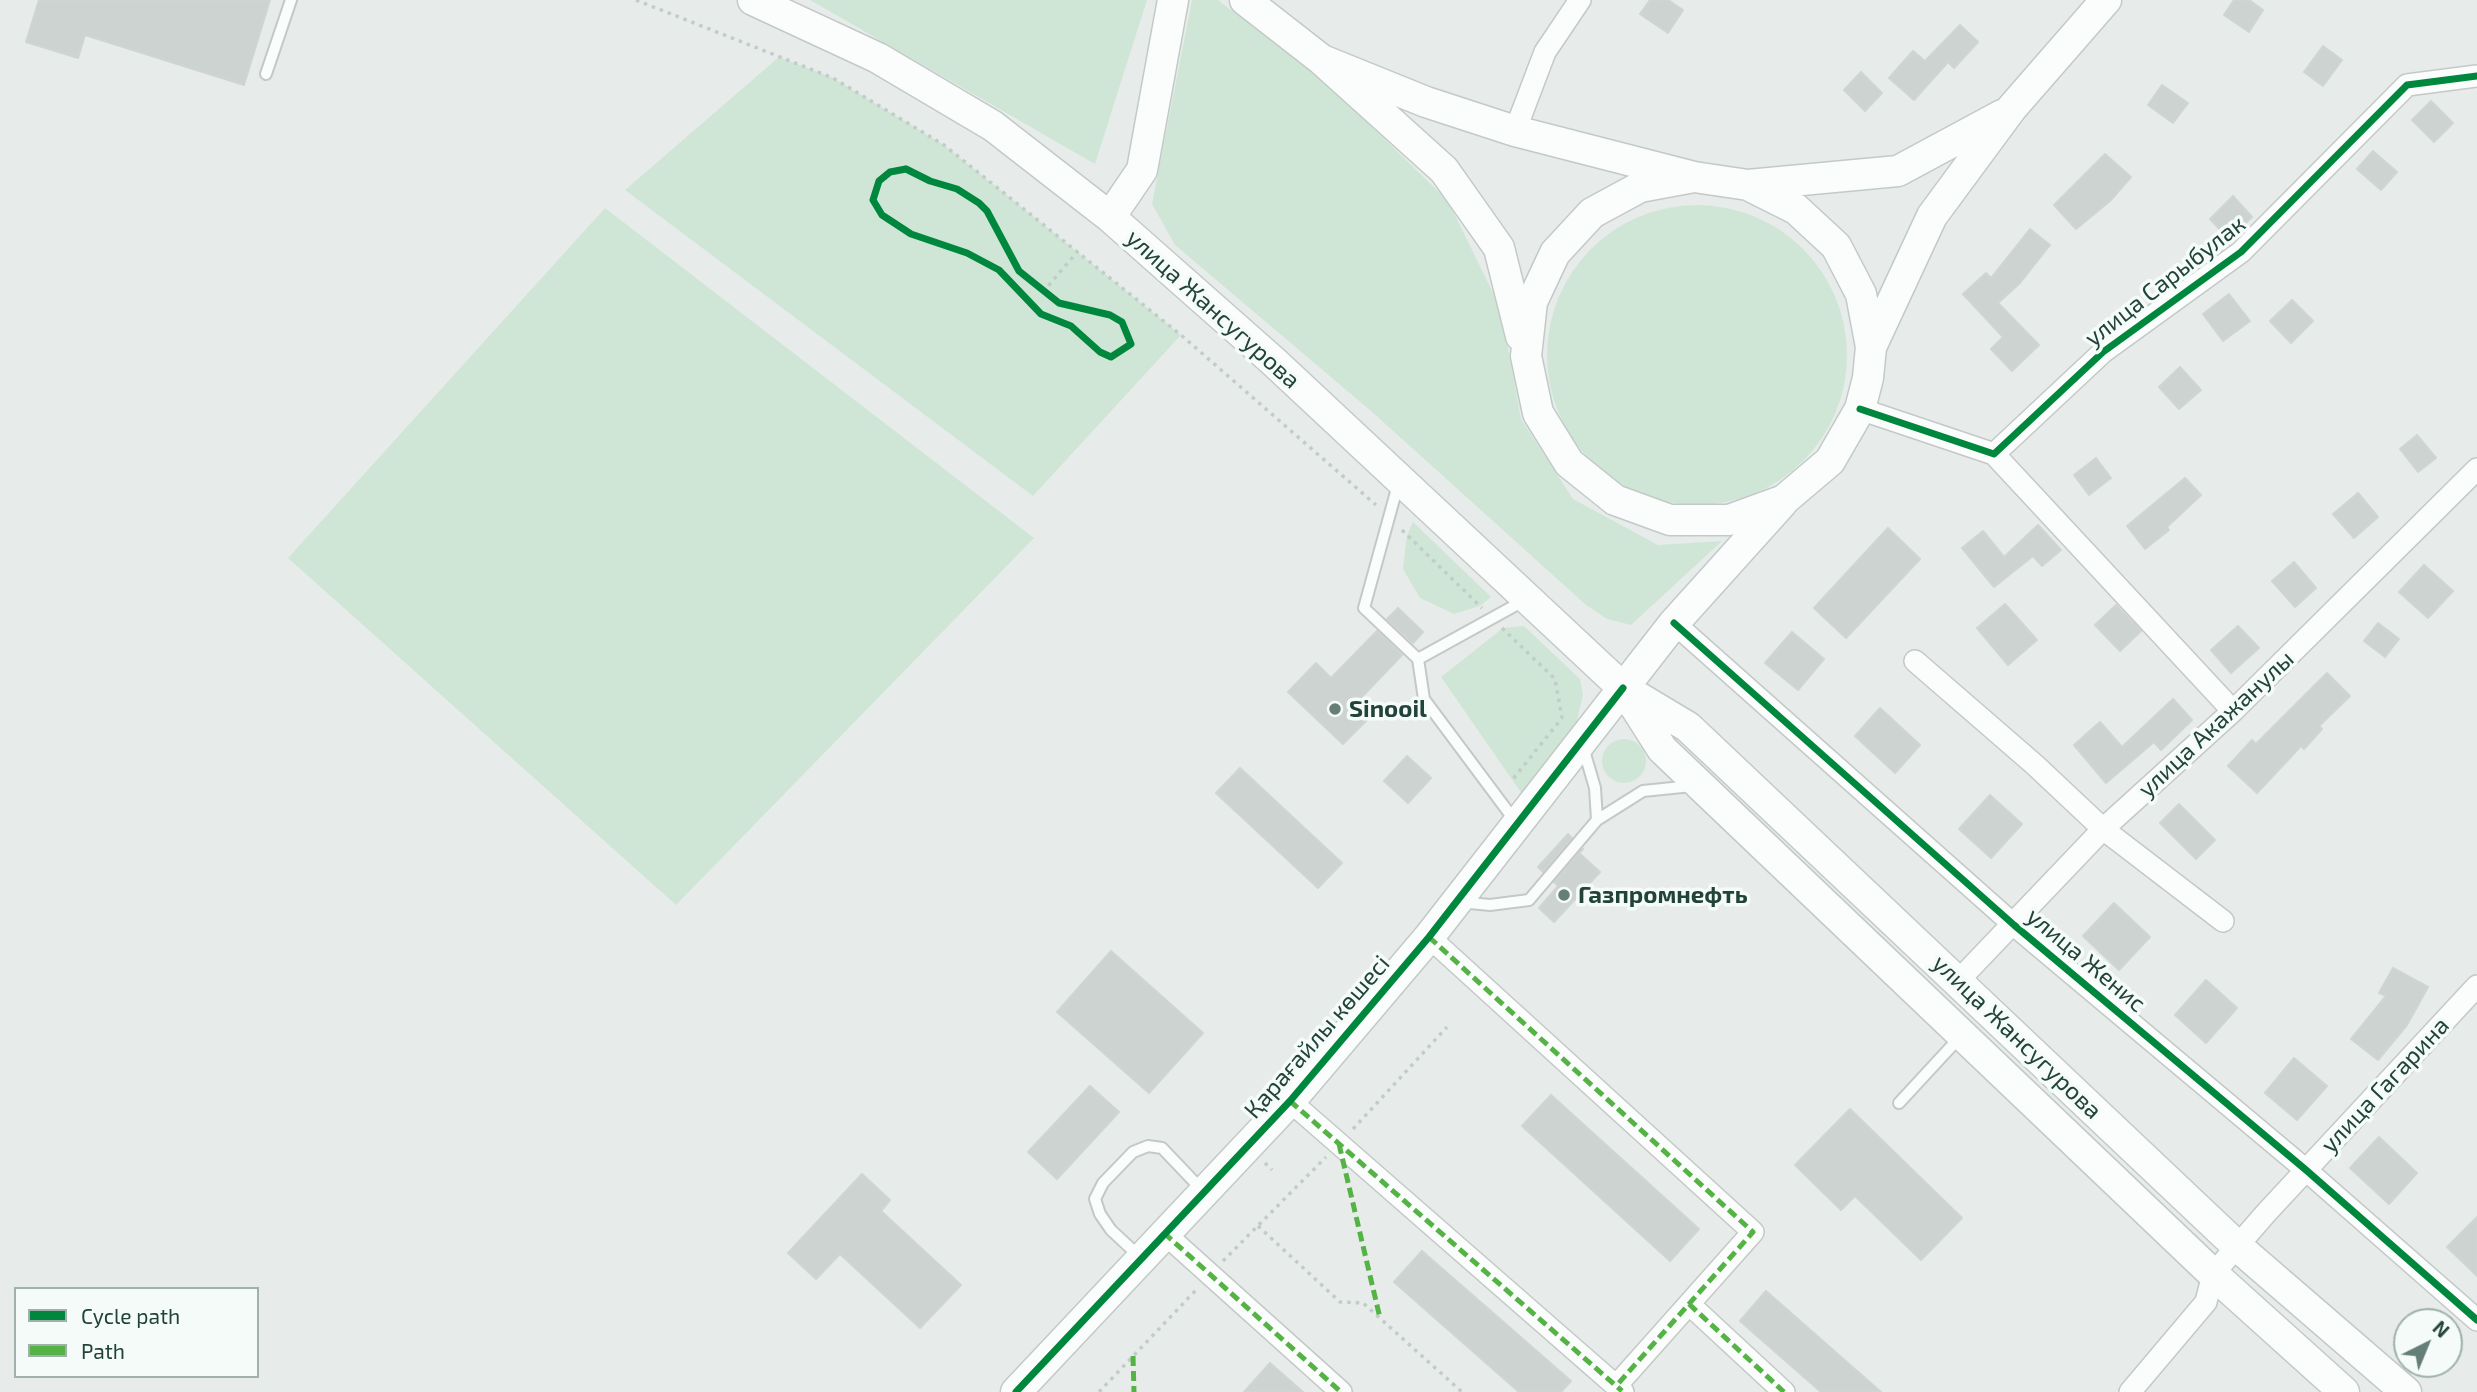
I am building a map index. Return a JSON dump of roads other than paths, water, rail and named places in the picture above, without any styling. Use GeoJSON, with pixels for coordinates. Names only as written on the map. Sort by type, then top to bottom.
{"type":"FeatureCollection","features":[{"type":"Feature","properties":{"kind":"main road","name":"улица Жансугурова"},"geometry":{"type":"LineString","coordinates":[[753,0],[878,58],[993,126],[1110,217],[1263,352],[1623,688],[1688,727],[2238,1247],[2406,1392]]}},
{"type":"Feature","properties":{"kind":"main road"},"geometry":{"type":"LineString","coordinates":[[1110,217],[1142,170],[1173,0]]}},
{"type":"Feature","properties":{"kind":"main road"},"geometry":{"type":"LineString","coordinates":[[1245,0],[1322,60],[1444,170],[1499,247],[1538,413],[1569,463],[1615,500],[1670,520],[1729,520],[1784,500],[1830,461],[1860,409],[1868,378],[1871,347],[1861,294],[1836,246],[1797,209],[1748,185]]}},
{"type":"Feature","properties":{"kind":"main road"},"geometry":{"type":"LineString","coordinates":[[1871,347],[1932,216],[2011,109],[2106,0]]}},
{"type":"Feature","properties":{"kind":"main road"},"geometry":{"type":"LineString","coordinates":[[1322,60],[1426,102],[1515,131],[1694,177],[1748,185],[1898,171],[2011,109]]}},
{"type":"Feature","properties":{"kind":"main road"},"geometry":{"type":"LineString","coordinates":[[1525,356],[1532,302],[1555,253],[1592,213],[1640,187],[1694,177]]}},
{"type":"Feature","properties":{"kind":"main road","name":"Қарағайлы көшесі"},"geometry":{"type":"LineString","coordinates":[[1016,1392],[1290,1101],[1458,901],[1674,623],[1784,500]]}},
{"type":"Feature","properties":{"kind":"main road","name":"улица Жансугурова"},"geometry":{"type":"LineString","coordinates":[[1623,688],[1662,749],[2213,1274],[2344,1392]]}},
{"type":"Feature","properties":{"kind":"main road"},"geometry":{"type":"LineString","coordinates":[[1954,1028],[1965,987]]}},
{"type":"Feature","properties":{"kind":"street"},"geometry":{"type":"LineString","coordinates":[[1515,131],[1545,52],[1580,0]]}},
{"type":"Feature","properties":{"kind":"street","name":"улица Сарыбулак"},"geometry":{"type":"LineString","coordinates":[[1994,454],[2104,352],[2241,252],[2407,85],[2477,76]]}},
{"type":"Feature","properties":{"kind":"street"},"geometry":{"type":"LineString","coordinates":[[1860,409],[1994,454],[2233,711]]}},
{"type":"Feature","properties":{"kind":"street","name":"улица Акажанулы"},"geometry":{"type":"LineString","coordinates":[[1965,987],[2014,925],[2103,829],[2233,711],[2477,470]]}},
{"type":"Feature","properties":{"kind":"street","name":"улица Женис"},"geometry":{"type":"LineString","coordinates":[[1674,623],[2014,925],[2306,1170],[2477,1320]]}},
{"type":"Feature","properties":{"kind":"street"},"geometry":{"type":"LineString","coordinates":[[1915,661],[2035,765],[2103,829],[2223,921]]}},
{"type":"Feature","properties":{"kind":"street"},"geometry":{"type":"LineString","coordinates":[[1290,1101],[1619,1389],[1753,1232],[1429,937]]}},
{"type":"Feature","properties":{"kind":"street","name":"улица Гагарина"},"geometry":{"type":"LineString","coordinates":[[2213,1274],[2477,986]]}},
{"type":"Feature","properties":{"kind":"street"},"geometry":{"type":"LineString","coordinates":[[1164,1233],[1341,1392]]}},
{"type":"Feature","properties":{"kind":"street"},"geometry":{"type":"LineString","coordinates":[[2130,1392],[2206,1303],[2213,1274]]}},
{"type":"Feature","properties":{"kind":"street"},"geometry":{"type":"LineString","coordinates":[[1689,1304],[1784,1392]]}},
{"type":"Feature","properties":{"kind":"lane"},"geometry":{"type":"LineString","coordinates":[[266,74],[291,0]]}},
{"type":"Feature","properties":{"kind":"lane"},"geometry":{"type":"LineString","coordinates":[[1399,479],[1364,608],[1418,659],[1424,699],[1517,824]]}},
{"type":"Feature","properties":{"kind":"lane"},"geometry":{"type":"LineString","coordinates":[[1418,659],[1528,598]]}},
{"type":"Feature","properties":{"kind":"lane"},"geometry":{"type":"LineString","coordinates":[[1581,742],[1595,788],[1597,820]]}},
{"type":"Feature","properties":{"kind":"lane"},"geometry":{"type":"LineString","coordinates":[[1458,901],[1490,905],[1529,900],[1597,820],[1643,791],[1700,786]]}},
{"type":"Feature","properties":{"kind":"lane"},"geometry":{"type":"LineString","coordinates":[[1899,1103],[1954,1028]]}},
{"type":"Feature","properties":{"kind":"lane"},"geometry":{"type":"LineString","coordinates":[[1142,1259],[1100,1214],[1095,1199],[1103,1183],[1133,1152],[1147,1146],[1162,1148],[1171,1154],[1204,1191]]}},
{"type":"Feature","properties":{"kind":"place","name":"Sinooil"},"geometry":{"type":"Point","coordinates":[1335,709]}},
{"type":"Feature","properties":{"kind":"place","name":"Газпромнефть"},"geometry":{"type":"Point","coordinates":[1564,895]}}]}
